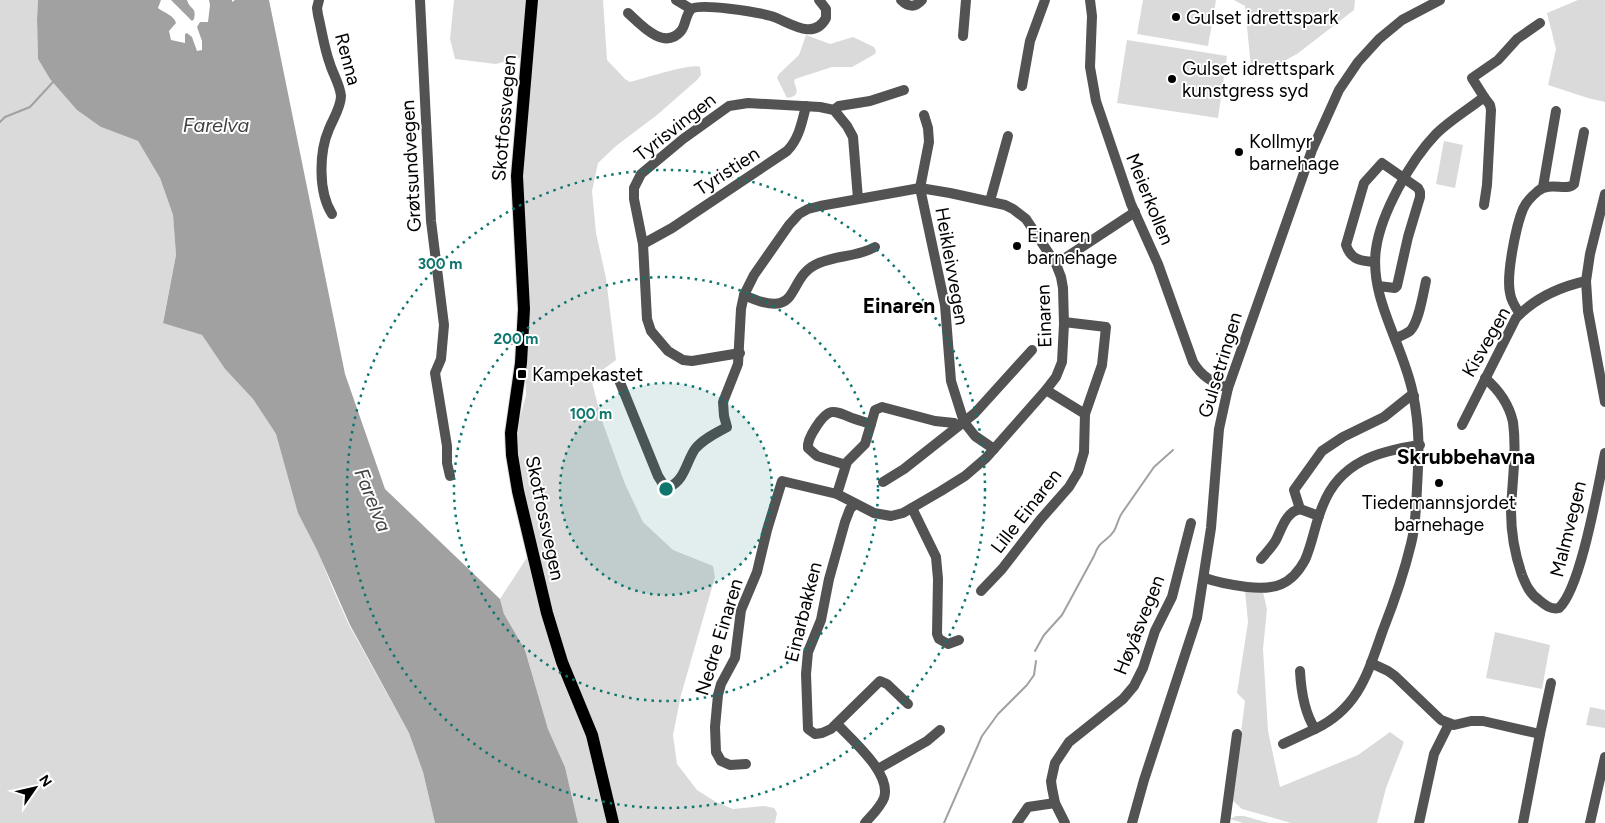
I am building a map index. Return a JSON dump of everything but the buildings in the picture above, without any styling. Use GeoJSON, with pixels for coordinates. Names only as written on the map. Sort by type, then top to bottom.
{"type":"FeatureCollection","features":[{"type":"Feature","properties":{"kind":"main road","name":"Skotfossvegen"},"geometry":{"type":"LineString","coordinates":[[532,0],[517,176],[524,309],[521,363],[512,433],[512,455],[520,499],[547,612],[562,662],[592,735],[613,823]]}},
{"type":"Feature","properties":{"kind":"street","name":"Renna"},"geometry":{"type":"LineString","coordinates":[[319,0],[318,15],[328,59],[341,95],[339,106],[325,140],[322,153],[322,187],[332,214]]}},
{"type":"Feature","properties":{"kind":"street","name":"Grøtsundvegen"},"geometry":{"type":"LineString","coordinates":[[420,0],[431,221],[444,325],[441,359],[436,373],[448,446],[447,463],[450,476]]}},
{"type":"Feature","properties":{"kind":"street"},"geometry":{"type":"LineString","coordinates":[[676,0],[691,9]]}},
{"type":"Feature","properties":{"kind":"street"},"geometry":{"type":"LineString","coordinates":[[628,13],[654,36],[661,38],[672,37],[681,31],[691,9],[697,6],[763,14],[778,18],[796,27],[808,29],[818,26],[826,18],[826,9],[819,0]]}},
{"type":"Feature","properties":{"kind":"street"},"geometry":{"type":"LineString","coordinates":[[901,0],[904,4],[911,6],[917,5],[922,0]]}},
{"type":"Feature","properties":{"kind":"street"},"geometry":{"type":"LineString","coordinates":[[963,36],[966,0]]}},
{"type":"Feature","properties":{"kind":"street"},"geometry":{"type":"LineString","coordinates":[[1022,86],[1030,41],[1045,0]]}},
{"type":"Feature","properties":{"kind":"street","name":"Meierkollen"},"geometry":{"type":"LineString","coordinates":[[1090,0],[1092,16],[1090,50],[1092,80],[1105,130],[1134,212],[1158,264],[1188,353],[1200,374],[1228,388]]}},
{"type":"Feature","properties":{"kind":"street","name":"Gulsetringen"},"geometry":{"type":"LineString","coordinates":[[1132,823],[1144,780],[1197,618],[1205,578],[1214,498],[1218,429],[1228,388],[1303,177],[1331,105],[1348,76],[1369,48],[1425,3],[1440,0]]}},
{"type":"Feature","properties":{"kind":"street"},"geometry":{"type":"LineString","coordinates":[[1484,205],[1487,185],[1491,110],[1490,105],[1472,78],[1498,60],[1517,39],[1540,23]]}},
{"type":"Feature","properties":{"kind":"street"},"geometry":{"type":"LineString","coordinates":[[858,199],[853,137],[834,110],[839,106],[870,101],[904,90]]}},
{"type":"Feature","properties":{"kind":"street"},"geometry":{"type":"LineString","coordinates":[[1283,744],[1333,719],[1346,708],[1371,663],[1392,607],[1412,542],[1416,516],[1420,445],[1414,396],[1409,375],[1385,312],[1378,286],[1374,262],[1378,236],[1382,220],[1404,178],[1436,133],[1484,97]]}},
{"type":"Feature","properties":{"kind":"street","name":"Tyrisvingen"},"geometry":{"type":"LineString","coordinates":[[740,353],[683,360],[668,351],[651,331],[647,319],[644,244],[635,211],[634,193],[638,179],[650,166],[700,126],[729,106],[748,103],[806,106],[834,110]]}},
{"type":"Feature","properties":{"kind":"street","name":"Tyristien"},"geometry":{"type":"LineString","coordinates":[[644,244],[672,228],[787,151],[797,136],[806,106]]}},
{"type":"Feature","properties":{"kind":"street"},"geometry":{"type":"LineString","coordinates":[[1543,188],[1556,111]]}},
{"type":"Feature","properties":{"kind":"street","name":"Heikleivvegen"},"geometry":{"type":"LineString","coordinates":[[924,115],[928,128],[929,142],[920,188],[945,305],[951,381],[961,424]]}},
{"type":"Feature","properties":{"kind":"street"},"geometry":{"type":"LineString","coordinates":[[1520,314],[1512,302],[1508,283],[1511,260],[1523,209],[1529,199],[1543,188],[1568,187],[1574,184],[1584,132]]}},
{"type":"Feature","properties":{"kind":"street"},"geometry":{"type":"LineString","coordinates":[[990,201],[1008,136]]}},
{"type":"Feature","properties":{"kind":"street"},"geometry":{"type":"LineString","coordinates":[[1374,262],[1356,260],[1346,245],[1364,182],[1382,163],[1418,188],[1420,197],[1408,236],[1397,286],[1395,288],[1378,286]]}},
{"type":"Feature","properties":{"kind":"street"},"geometry":{"type":"LineString","coordinates":[[617,376],[658,476],[666,486],[673,485],[681,478],[694,451],[702,442],[727,427],[723,402],[738,364],[740,321],[744,295],[754,275],[789,224],[798,214],[813,207],[920,188]]}},
{"type":"Feature","properties":{"kind":"street","name":"Einaren"},"geometry":{"type":"LineString","coordinates":[[782,481],[838,494],[854,504],[886,517],[897,515],[965,476],[980,464],[1056,377],[1062,362],[1063,288],[1056,264],[1026,219],[1014,209],[990,201],[920,188]]}},
{"type":"Feature","properties":{"kind":"street"},"geometry":{"type":"LineString","coordinates":[[1605,194],[1590,254],[1586,281],[1588,311],[1605,402]]}},
{"type":"Feature","properties":{"kind":"street"},"geometry":{"type":"LineString","coordinates":[[1056,264],[1134,212]]}},
{"type":"Feature","properties":{"kind":"street"},"geometry":{"type":"LineString","coordinates":[[744,295],[770,304],[781,303],[788,298],[804,274],[817,264],[859,254],[875,246]]}},
{"type":"Feature","properties":{"kind":"street"},"geometry":{"type":"LineString","coordinates":[[1396,338],[1412,328],[1426,281]]}},
{"type":"Feature","properties":{"kind":"street","name":"Kisvegen"},"geometry":{"type":"LineString","coordinates":[[1462,425],[1510,328],[1520,314],[1548,293],[1586,281]]}},
{"type":"Feature","properties":{"kind":"street","name":"Lille Einaren"},"geometry":{"type":"LineString","coordinates":[[981,591],[1002,569],[1074,480],[1080,466],[1084,452],[1084,414],[1102,365],[1106,327],[1064,322]]}},
{"type":"Feature","properties":{"kind":"street","name":"Einaren"},"geometry":{"type":"LineString","coordinates":[[883,482],[904,469],[975,413],[1032,350]]}},
{"type":"Feature","properties":{"kind":"street","name":"Malmvegen"},"geometry":{"type":"LineString","coordinates":[[1485,378],[1499,390],[1505,399],[1512,422],[1514,460],[1511,514],[1516,558],[1532,595],[1543,604],[1556,609],[1565,601],[1576,575],[1588,532],[1605,453]]}},
{"type":"Feature","properties":{"kind":"street"},"geometry":{"type":"LineString","coordinates":[[1046,390],[1084,414]]}},
{"type":"Feature","properties":{"kind":"street"},"geometry":{"type":"LineString","coordinates":[[1300,509],[1294,490],[1322,451],[1343,437],[1384,417],[1409,397],[1414,396]]}},
{"type":"Feature","properties":{"kind":"street"},"geometry":{"type":"LineString","coordinates":[[838,494],[846,465],[852,455],[865,444],[875,410],[882,407],[935,421],[961,424],[994,449]]}},
{"type":"Feature","properties":{"kind":"street"},"geometry":{"type":"LineString","coordinates":[[846,465],[817,456],[810,451],[808,442],[816,426],[825,416],[836,411],[870,424]]}},
{"type":"Feature","properties":{"kind":"street"},"geometry":{"type":"LineString","coordinates":[[1205,578],[1223,584],[1261,589],[1281,585],[1296,574],[1306,560],[1322,506],[1331,489],[1354,465],[1372,455],[1420,445]]}},
{"type":"Feature","properties":{"kind":"street","name":"Nedre Einaren"},"geometry":{"type":"LineString","coordinates":[[746,764],[734,766],[726,763],[718,757],[714,747],[719,690],[735,658],[742,610],[757,572],[766,530],[782,481]]}},
{"type":"Feature","properties":{"kind":"street","name":"Einarbakken"},"geometry":{"type":"LineString","coordinates":[[854,504],[847,514],[829,579],[821,620],[810,646],[806,665],[808,729],[812,733],[826,732],[837,724],[880,682],[887,684],[908,704]]}},
{"type":"Feature","properties":{"kind":"street"},"geometry":{"type":"LineString","coordinates":[[912,508],[936,557],[938,579],[937,634],[939,639],[948,644],[959,640]]}},
{"type":"Feature","properties":{"kind":"street"},"geometry":{"type":"LineString","coordinates":[[1261,559],[1273,543],[1285,520],[1296,509],[1319,516]]}},
{"type":"Feature","properties":{"kind":"street","name":"Høyåsvegen"},"geometry":{"type":"LineString","coordinates":[[1065,823],[1055,803],[1051,781],[1059,755],[1069,742],[1130,692],[1139,677],[1155,631],[1172,597],[1191,523]]}},
{"type":"Feature","properties":{"kind":"street"},"geometry":{"type":"LineString","coordinates":[[1371,663],[1395,676],[1441,720],[1448,724],[1454,725],[1471,721],[1483,721],[1540,734]]}},
{"type":"Feature","properties":{"kind":"street"},"geometry":{"type":"LineString","coordinates":[[1300,671],[1303,698],[1315,729]]}},
{"type":"Feature","properties":{"kind":"street"},"geometry":{"type":"LineString","coordinates":[[1522,823],[1551,683]]}},
{"type":"Feature","properties":{"kind":"street"},"geometry":{"type":"LineString","coordinates":[[837,724],[878,769],[885,784],[884,797],[865,823]]}},
{"type":"Feature","properties":{"kind":"street"},"geometry":{"type":"LineString","coordinates":[[1419,823],[1434,754],[1448,724]]}},
{"type":"Feature","properties":{"kind":"street"},"geometry":{"type":"LineString","coordinates":[[878,769],[927,741],[940,730]]}},
{"type":"Feature","properties":{"kind":"street"},"geometry":{"type":"LineString","coordinates":[[1225,823],[1237,734]]}},
{"type":"Feature","properties":{"kind":"street"},"geometry":{"type":"LineString","coordinates":[[1590,823],[1605,757]]}},
{"type":"Feature","properties":{"kind":"street"},"geometry":{"type":"LineString","coordinates":[[1016,823],[1028,807],[1055,803]]}},
{"type":"Feature","properties":{"kind":"shaded area"},"geometry":{"type":"Polygon","coordinates":[[[0,0],[38,0],[38,59],[50,79],[101,127],[138,141],[160,178],[173,215],[176,255],[163,322],[202,335],[225,369],[253,399],[276,434],[287,472],[332,587],[349,625],[409,733],[423,772],[435,823],[0,823],[0,0]]]}},
{"type":"Feature","properties":{"kind":"shaded area"},"geometry":{"type":"Polygon","coordinates":[[[454,0],[603,0],[607,60],[625,79],[630,82],[677,69],[700,67],[701,75],[697,80],[598,163],[592,191],[596,233],[606,278],[616,360],[591,378],[601,418],[625,484],[643,522],[673,550],[713,566],[715,577],[681,695],[673,735],[677,764],[697,790],[716,802],[733,809],[764,806],[774,808],[777,813],[775,823],[578,823],[565,767],[548,729],[525,650],[504,614],[500,599],[535,545],[517,449],[519,421],[526,395],[521,192],[524,144],[533,66],[519,58],[496,64],[455,59],[450,39],[454,0]]]}},
{"type":"Feature","properties":{"kind":"shaded area","name":"Gulset idrettspark"},"geometry":{"type":"Polygon","coordinates":[[[1143,0],[1216,0],[1208,46],[1137,34],[1143,0]]]}},
{"type":"Feature","properties":{"kind":"shaded area"},"geometry":{"type":"Polygon","coordinates":[[[1234,0],[1355,0],[1354,10],[1297,54],[1252,78],[1245,6],[1234,0]]]}},
{"type":"Feature","properties":{"kind":"shaded area"},"geometry":{"type":"Polygon","coordinates":[[[1578,0],[1605,0],[1605,102],[1548,85],[1556,49],[1547,13],[1578,0]]]}},
{"type":"Feature","properties":{"kind":"shaded area"},"geometry":{"type":"Polygon","coordinates":[[[806,35],[830,44],[853,37],[874,47],[876,51],[875,54],[852,67],[832,67],[795,79],[796,95],[787,98],[777,78],[799,55],[806,35]]]}},
{"type":"Feature","properties":{"kind":"shaded area","name":"Gulset idrettspark kunstgress syd"},"geometry":{"type":"Polygon","coordinates":[[[1127,40],[1227,56],[1218,118],[1117,103],[1127,40]]]}},
{"type":"Feature","properties":{"kind":"shaded area"},"geometry":{"type":"Polygon","coordinates":[[[1444,141],[1463,145],[1455,188],[1436,184],[1444,141]]]}},
{"type":"Feature","properties":{"kind":"shaded area"},"geometry":{"type":"Polygon","coordinates":[[[1245,591],[1263,592],[1267,609],[1263,649],[1268,731],[1280,787],[1358,755],[1390,732],[1404,742],[1386,788],[1377,823],[1291,823],[1242,809],[1233,801],[1245,701],[1237,693],[1248,622],[1245,591]]]}},
{"type":"Feature","properties":{"kind":"shaded area"},"geometry":{"type":"Polygon","coordinates":[[[1495,632],[1550,645],[1542,689],[1486,678],[1495,632]]]}},
{"type":"Feature","properties":{"kind":"shaded area"},"geometry":{"type":"Polygon","coordinates":[[[1590,707],[1605,710],[1605,728],[1586,725],[1590,707]]]}},
{"type":"Feature","properties":{"kind":"shaded area"},"geometry":{"type":"Polygon","coordinates":[[[1236,816],[1244,816],[1269,823],[1243,823],[1230,819],[1236,816]]]}},
{"type":"Feature","properties":{"kind":"water","name":"Farelva"},"geometry":{"type":"Polygon","coordinates":[[[38,0],[161,0],[158,8],[171,16],[176,23],[169,31],[171,40],[185,43],[185,34],[187,33],[192,37],[197,51],[202,50],[202,41],[197,27],[200,22],[208,22],[209,0],[232,0],[232,2],[235,0],[269,0],[345,374],[385,489],[500,599],[504,614],[525,650],[548,729],[565,767],[578,823],[435,823],[423,772],[409,733],[350,625],[317,550],[298,513],[276,434],[253,399],[225,369],[202,335],[163,323],[176,255],[173,215],[160,178],[138,141],[101,127],[77,110],[50,79],[38,59],[38,0]]]}},
{"type":"Feature","properties":{"kind":"water"},"geometry":{"type":"Polygon","coordinates":[[[171,0],[187,0],[194,10],[194,19],[192,21],[171,0]]]}},
{"type":"Feature","properties":{"kind":"waterway"},"geometry":{"type":"LineString","coordinates":[[0,122],[5,117],[30,107],[53,82]]}},
{"type":"Feature","properties":{"kind":"waterway"},"geometry":{"type":"LineString","coordinates":[[1035,651],[1044,635],[1062,615],[1099,547],[1114,531],[1122,513],[1154,467],[1173,450]]}},
{"type":"Feature","properties":{"kind":"waterway"},"geometry":{"type":"LineString","coordinates":[[944,823],[982,736],[998,714],[1027,685],[1034,675],[1036,661]]}},
{"type":"Feature","properties":{"kind":"place","name":"Gulset idrettspark"},"geometry":{"type":"Point","coordinates":[1176,17]}},
{"type":"Feature","properties":{"kind":"place","name":"Gulset idrettspark kunstgress syd"},"geometry":{"type":"Point","coordinates":[1172,79]}},
{"type":"Feature","properties":{"kind":"place","name":"Kollmyr barnehage"},"geometry":{"type":"Point","coordinates":[1239,152]}},
{"type":"Feature","properties":{"kind":"place","name":"Einaren barnehage"},"geometry":{"type":"Point","coordinates":[1017,246]}},
{"type":"Feature","properties":{"kind":"place","name":"Kampekastet"},"geometry":{"type":"Point","coordinates":[522,374]}},
{"type":"Feature","properties":{"kind":"place","name":"Tiedemannsjordet barnehage"},"geometry":{"type":"Point","coordinates":[1439,483]}},
{"type":"Feature","properties":{"kind":"district","name":"Einaren"},"geometry":{"type":"Point","coordinates":[899,305]}},
{"type":"Feature","properties":{"kind":"district","name":"Skrubbehavna"},"geometry":{"type":"Point","coordinates":[1466,456]}}]}
